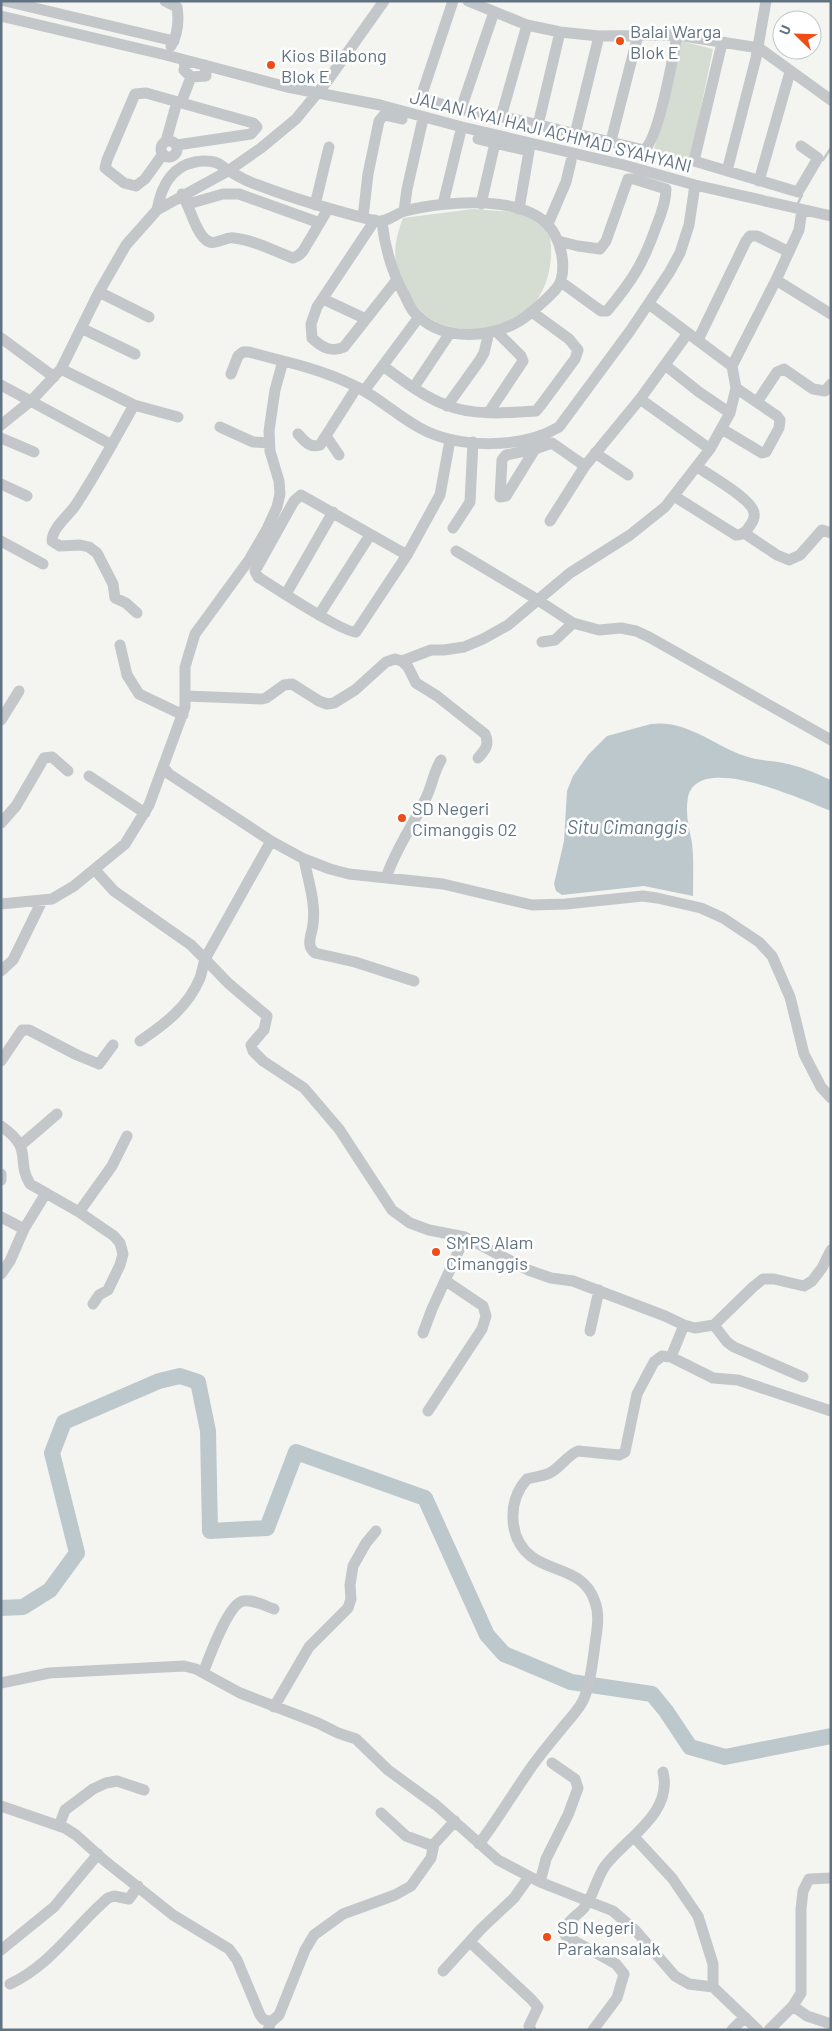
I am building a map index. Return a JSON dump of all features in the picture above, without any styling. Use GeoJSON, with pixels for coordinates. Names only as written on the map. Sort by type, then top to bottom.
{"type":"FeatureCollection","features":[{"type":"Feature","properties":{"kind":"street"},"geometry":{"type":"LineString","coordinates":[[1,10],[5,1],[174,41]]}},
{"type":"Feature","properties":{"kind":"street"},"geometry":{"type":"LineString","coordinates":[[165,1],[171,2],[177,7],[177,29],[174,41],[166,55]]}},
{"type":"Feature","properties":{"kind":"street"},"geometry":{"type":"LineString","coordinates":[[1,425],[32,400],[58,373],[99,292],[126,245],[157,210],[185,199],[228,171],[261,148],[296,119],[328,80],[384,1]]}},
{"type":"Feature","properties":{"kind":"street"},"geometry":{"type":"LineString","coordinates":[[452,1],[423,96],[428,100],[644,150],[650,143],[658,121],[677,35]]}},
{"type":"Feature","properties":{"kind":"street"},"geometry":{"type":"LineString","coordinates":[[468,1],[526,25],[560,32],[599,36],[677,35],[759,48],[831,100]]}},
{"type":"Feature","properties":{"kind":"street"},"geometry":{"type":"LineString","coordinates":[[727,171],[759,48],[766,1]]}},
{"type":"Feature","properties":{"kind":"street"},"geometry":{"type":"LineString","coordinates":[[461,109],[494,12]]}},
{"type":"Feature","properties":{"kind":"street","name":"JALAN KYAI HAJI ACHMAD SYAHYANI"},"geometry":{"type":"LineString","coordinates":[[1,16],[166,55],[316,94],[380,105],[462,127],[624,165],[695,185],[831,216]]}},
{"type":"Feature","properties":{"kind":"street"},"geometry":{"type":"LineString","coordinates":[[501,117],[526,25]]}},
{"type":"Feature","properties":{"kind":"street"},"geometry":{"type":"LineString","coordinates":[[538,125],[560,32]]}},
{"type":"Feature","properties":{"kind":"street"},"geometry":{"type":"LineString","coordinates":[[611,141],[638,35]]}},
{"type":"Feature","properties":{"kind":"street"},"geometry":{"type":"LineString","coordinates":[[575,134],[599,36]]}},
{"type":"Feature","properties":{"kind":"street"},"geometry":{"type":"LineString","coordinates":[[722,43],[694,161],[798,192],[818,158],[801,146]]}},
{"type":"Feature","properties":{"kind":"street"},"geometry":{"type":"LineString","coordinates":[[184,60],[184,70],[191,77],[206,76],[205,65]]}},
{"type":"Feature","properties":{"kind":"street"},"geometry":{"type":"LineString","coordinates":[[759,181],[790,72]]}},
{"type":"Feature","properties":{"kind":"street"},"geometry":{"type":"LineString","coordinates":[[171,143],[248,135],[254,132],[257,127],[253,123],[179,102],[146,94],[135,94],[106,160],[105,168],[124,183],[136,186],[166,156],[177,152],[171,143],[179,102],[191,77]]}},
{"type":"Feature","properties":{"kind":"street"},"geometry":{"type":"LineString","coordinates":[[363,217],[368,174],[381,117],[386,115],[586,164]]}},
{"type":"Feature","properties":{"kind":"street"},"geometry":{"type":"LineString","coordinates":[[404,212],[407,189],[422,123]]}},
{"type":"Feature","properties":{"kind":"street"},"geometry":{"type":"LineString","coordinates":[[444,204],[460,134]]}},
{"type":"Feature","properties":{"kind":"street"},"geometry":{"type":"LineString","coordinates":[[481,204],[495,143]]}},
{"type":"Feature","properties":{"kind":"street"},"geometry":{"type":"LineString","coordinates":[[315,204],[329,147]]}},
{"type":"Feature","properties":{"kind":"street"},"geometry":{"type":"LineString","coordinates":[[519,209],[529,151]]}},
{"type":"Feature","properties":{"kind":"street"},"geometry":{"type":"LineString","coordinates":[[166,156],[173,172]]}},
{"type":"Feature","properties":{"kind":"street"},"geometry":{"type":"LineString","coordinates":[[548,224],[566,182],[571,161]]}},
{"type":"Feature","properties":{"kind":"street"},"geometry":{"type":"LineString","coordinates":[[157,210],[160,196],[168,177],[173,172],[194,162],[214,162],[256,184],[328,209],[379,221],[404,212],[444,204],[481,204],[519,209],[539,216],[548,224],[558,241],[563,269],[561,282],[532,312],[514,324],[493,332],[450,333],[419,318],[396,281],[386,252],[379,221]]}},
{"type":"Feature","properties":{"kind":"street"},"geometry":{"type":"LineString","coordinates":[[558,241],[600,249],[606,241],[628,179],[634,178],[666,189],[658,223],[640,268],[607,311],[601,311],[561,282]]}},
{"type":"Feature","properties":{"kind":"street"},"geometry":{"type":"LineString","coordinates":[[535,449],[506,496],[500,497],[502,460],[506,455],[559,427],[669,274],[680,253],[689,225],[695,185]]}},
{"type":"Feature","properties":{"kind":"street"},"geometry":{"type":"LineString","coordinates":[[185,199],[239,194],[320,223]]}},
{"type":"Feature","properties":{"kind":"street"},"geometry":{"type":"LineString","coordinates":[[185,199],[201,235],[206,240],[212,243],[231,237],[293,258],[303,251],[328,209]]}},
{"type":"Feature","properties":{"kind":"street"},"geometry":{"type":"LineString","coordinates":[[402,661],[421,652],[464,647],[484,639],[508,625],[539,601],[570,573],[647,522],[674,496],[710,449],[730,413],[736,388],[732,366],[799,230],[802,210]]}},
{"type":"Feature","properties":{"kind":"street"},"geometry":{"type":"LineString","coordinates":[[379,221],[313,315],[310,331],[312,338],[325,348],[334,351],[344,347],[396,281]]}},
{"type":"Feature","properties":{"kind":"street"},"geometry":{"type":"LineString","coordinates":[[550,520],[594,453],[640,399],[665,365],[693,336],[750,236],[757,236],[789,252]]}},
{"type":"Feature","properties":{"kind":"street"},"geometry":{"type":"LineString","coordinates":[[776,280],[831,314]]}},
{"type":"Feature","properties":{"kind":"street"},"geometry":{"type":"LineString","coordinates":[[99,292],[149,317]]}},
{"type":"Feature","properties":{"kind":"street"},"geometry":{"type":"LineString","coordinates":[[323,299],[366,319]]}},
{"type":"Feature","properties":{"kind":"street"},"geometry":{"type":"LineString","coordinates":[[649,304],[732,366]]}},
{"type":"Feature","properties":{"kind":"street"},"geometry":{"type":"LineString","coordinates":[[383,366],[447,406],[471,411],[489,412],[537,410],[575,359],[578,350],[575,345],[532,312]]}},
{"type":"Feature","properties":{"kind":"street"},"geometry":{"type":"LineString","coordinates":[[298,434],[310,446],[320,444],[361,389],[383,366],[419,318]]}},
{"type":"Feature","properties":{"kind":"street"},"geometry":{"type":"LineString","coordinates":[[81,328],[135,354]]}},
{"type":"Feature","properties":{"kind":"street"},"geometry":{"type":"LineString","coordinates":[[447,406],[484,353],[493,332]]}},
{"type":"Feature","properties":{"kind":"street"},"geometry":{"type":"LineString","coordinates":[[489,412],[523,361],[522,356],[493,332]]}},
{"type":"Feature","properties":{"kind":"street"},"geometry":{"type":"LineString","coordinates":[[414,387],[450,333]]}},
{"type":"Feature","properties":{"kind":"street"},"geometry":{"type":"LineString","coordinates":[[1,338],[58,373],[134,405],[178,417]]}},
{"type":"Feature","properties":{"kind":"street"},"geometry":{"type":"LineString","coordinates":[[231,374],[238,356],[242,352],[249,352],[283,361],[361,389],[418,427],[450,440],[497,443],[535,449],[552,443],[585,466]]}},
{"type":"Feature","properties":{"kind":"street"},"geometry":{"type":"LineString","coordinates":[[1,904],[42,901],[55,898],[95,870],[126,844],[145,814],[183,715],[186,696],[185,667],[195,634],[249,560],[277,507],[280,494],[279,481],[269,443],[272,405],[283,361]]}},
{"type":"Feature","properties":{"kind":"street"},"geometry":{"type":"LineString","coordinates":[[665,365],[699,392],[730,413]]}},
{"type":"Feature","properties":{"kind":"street"},"geometry":{"type":"LineString","coordinates":[[757,402],[781,370],[788,371],[818,391],[825,391],[831,384]]}},
{"type":"Feature","properties":{"kind":"street"},"geometry":{"type":"LineString","coordinates":[[1,385],[112,444]]}},
{"type":"Feature","properties":{"kind":"street"},"geometry":{"type":"LineString","coordinates":[[722,429],[762,453],[766,452],[779,428],[780,420],[777,416],[736,388]]}},
{"type":"Feature","properties":{"kind":"street"},"geometry":{"type":"LineString","coordinates":[[640,399],[710,449]]}},
{"type":"Feature","properties":{"kind":"street"},"geometry":{"type":"LineString","coordinates":[[134,405],[85,491],[54,533],[52,541],[60,546],[80,545],[89,547],[97,553],[113,584],[115,598],[137,613]]}},
{"type":"Feature","properties":{"kind":"street"},"geometry":{"type":"LineString","coordinates":[[220,427],[253,442],[269,443]]}},
{"type":"Feature","properties":{"kind":"street"},"geometry":{"type":"LineString","coordinates":[[326,436],[339,455]]}},
{"type":"Feature","properties":{"kind":"street"},"geometry":{"type":"LineString","coordinates":[[1,438],[34,452]]}},
{"type":"Feature","properties":{"kind":"street"},"geometry":{"type":"LineString","coordinates":[[403,556],[333,512],[301,495],[296,497],[255,571],[258,577],[319,615],[349,632],[356,632],[403,556],[432,494],[444,478],[450,440]]}},
{"type":"Feature","properties":{"kind":"street"},"geometry":{"type":"LineString","coordinates":[[453,528],[470,502],[473,442]]}},
{"type":"Feature","properties":{"kind":"street"},"geometry":{"type":"LineString","coordinates":[[594,453],[628,475]]}},
{"type":"Feature","properties":{"kind":"street"},"geometry":{"type":"LineString","coordinates":[[697,468],[752,508],[755,514],[753,521],[742,534]]}},
{"type":"Feature","properties":{"kind":"street"},"geometry":{"type":"LineString","coordinates":[[1,484],[27,496]]}},
{"type":"Feature","properties":{"kind":"street"},"geometry":{"type":"LineString","coordinates":[[674,496],[733,533],[742,534],[789,560],[800,555],[822,530],[831,533]]}},
{"type":"Feature","properties":{"kind":"street"},"geometry":{"type":"LineString","coordinates":[[286,594],[333,512]]}},
{"type":"Feature","properties":{"kind":"street"},"geometry":{"type":"LineString","coordinates":[[319,615],[370,535]]}},
{"type":"Feature","properties":{"kind":"street"},"geometry":{"type":"LineString","coordinates":[[1,541],[43,564]]}},
{"type":"Feature","properties":{"kind":"street"},"geometry":{"type":"LineString","coordinates":[[456,550],[573,623],[599,630],[621,628],[636,631],[831,740]]}},
{"type":"Feature","properties":{"kind":"street"},"geometry":{"type":"LineString","coordinates":[[542,642],[555,640],[573,623]]}},
{"type":"Feature","properties":{"kind":"street"},"geometry":{"type":"LineString","coordinates":[[120,645],[127,676],[139,694],[183,715]]}},
{"type":"Feature","properties":{"kind":"street"},"geometry":{"type":"LineString","coordinates":[[186,696],[262,699],[284,685],[292,684],[320,701],[327,704],[334,703],[355,690],[386,662],[395,659],[402,661],[408,667],[416,683],[437,696],[485,734],[488,741],[487,747],[478,758]]}},
{"type":"Feature","properties":{"kind":"street"},"geometry":{"type":"LineString","coordinates":[[1,720],[19,691]]}},
{"type":"Feature","properties":{"kind":"street"},"geometry":{"type":"LineString","coordinates":[[1,822],[16,806],[44,758],[52,756],[68,771]]}},
{"type":"Feature","properties":{"kind":"street"},"geometry":{"type":"LineString","coordinates":[[386,878],[397,850],[427,797],[441,760]]}},
{"type":"Feature","properties":{"kind":"street"},"geometry":{"type":"LineString","coordinates":[[164,768],[168,774],[271,841],[304,859],[330,869],[349,874],[443,884],[524,903],[544,905],[643,896],[701,908],[723,918],[759,942],[772,956],[790,997],[804,1054],[821,1087],[831,1098]]}},
{"type":"Feature","properties":{"kind":"street"},"geometry":{"type":"LineString","coordinates":[[89,776],[145,814]]}},
{"type":"Feature","properties":{"kind":"street"},"geometry":{"type":"LineString","coordinates":[[140,1041],[180,1010],[197,984],[206,959],[271,841]]}},
{"type":"Feature","properties":{"kind":"street"},"geometry":{"type":"LineString","coordinates":[[304,859],[313,910],[313,924],[309,945],[311,950],[315,953],[336,957],[414,981]]}},
{"type":"Feature","properties":{"kind":"street"},"geometry":{"type":"LineString","coordinates":[[95,870],[114,891],[191,946],[228,983],[267,1016],[264,1030],[251,1045],[253,1051],[263,1061],[304,1088],[340,1129],[392,1210],[400,1217],[429,1230],[465,1237],[528,1270],[551,1278],[573,1280],[666,1316],[684,1325],[696,1328],[714,1325],[763,1279],[774,1279],[804,1286],[812,1281],[822,1268],[831,1250]]}},
{"type":"Feature","properties":{"kind":"street"},"geometry":{"type":"LineString","coordinates":[[1,971],[13,960],[42,901]]}},
{"type":"Feature","properties":{"kind":"street"},"geometry":{"type":"LineString","coordinates":[[1,1061],[22,1030],[30,1030],[77,1055],[99,1064],[113,1045]]}},
{"type":"Feature","properties":{"kind":"street"},"geometry":{"type":"LineString","coordinates":[[21,1145],[57,1114]]}},
{"type":"Feature","properties":{"kind":"street"},"geometry":{"type":"LineString","coordinates":[[1,1126],[17,1138],[21,1145],[24,1153],[26,1178],[30,1184],[80,1212],[114,1236],[120,1243],[123,1250],[120,1265],[110,1288],[99,1295],[94,1304]]}},
{"type":"Feature","properties":{"kind":"street"},"geometry":{"type":"LineString","coordinates":[[80,1212],[112,1166],[127,1136]]}},
{"type":"Feature","properties":{"kind":"street"},"geometry":{"type":"LineString","coordinates":[[1,1174],[1,1180]]}},
{"type":"Feature","properties":{"kind":"street"},"geometry":{"type":"LineString","coordinates":[[1,1274],[10,1261],[24,1229],[46,1193]]}},
{"type":"Feature","properties":{"kind":"street"},"geometry":{"type":"LineString","coordinates":[[1,1217],[24,1229]]}},
{"type":"Feature","properties":{"kind":"street"},"geometry":{"type":"LineString","coordinates":[[423,1333],[465,1237]]}},
{"type":"Feature","properties":{"kind":"street"},"geometry":{"type":"LineString","coordinates":[[428,1411],[476,1340],[485,1323],[486,1311],[483,1306],[446,1281]]}},
{"type":"Feature","properties":{"kind":"street"},"geometry":{"type":"LineString","coordinates":[[590,1331],[599,1290]]}},
{"type":"Feature","properties":{"kind":"street"},"geometry":{"type":"LineString","coordinates":[[671,1357],[684,1325]]}},
{"type":"Feature","properties":{"kind":"street"},"geometry":{"type":"LineString","coordinates":[[714,1325],[734,1347],[803,1377]]}},
{"type":"Feature","properties":{"kind":"street"},"geometry":{"type":"LineString","coordinates":[[479,1844],[526,1774],[581,1704],[588,1688],[598,1616],[592,1594],[585,1585],[571,1574],[532,1558],[515,1534],[512,1521],[513,1507],[522,1485],[527,1479],[544,1476],[553,1472],[572,1454],[586,1451],[619,1455],[625,1452],[637,1394],[654,1362],[662,1356],[671,1357],[713,1378],[738,1380],[831,1411]]}},
{"type":"Feature","properties":{"kind":"street"},"geometry":{"type":"LineString","coordinates":[[274,1707],[309,1647],[348,1608],[351,1599],[350,1579],[353,1566],[366,1543],[376,1531]]}},
{"type":"Feature","properties":{"kind":"street"},"geometry":{"type":"LineString","coordinates":[[203,1673],[226,1621],[237,1604],[250,1601],[274,1609]]}},
{"type":"Feature","properties":{"kind":"street"},"geometry":{"type":"LineString","coordinates":[[1,1683],[49,1673],[173,1665],[184,1666],[203,1673],[240,1693],[318,1722],[356,1740],[388,1770],[419,1792],[498,1860],[535,1880],[610,1909],[621,1917],[679,1979],[689,1984],[713,1987],[758,2030]]}},
{"type":"Feature","properties":{"kind":"street"},"geometry":{"type":"LineString","coordinates":[[444,1971],[486,1923],[535,1880],[546,1859],[568,1815],[578,1788],[575,1779],[552,1763]]}},
{"type":"Feature","properties":{"kind":"street"},"geometry":{"type":"LineString","coordinates":[[593,2030],[617,1998],[624,1974],[616,1964],[573,1941],[565,1935],[565,1932],[568,1924],[588,1902],[606,1866],[635,1838],[654,1812],[662,1796],[665,1779],[663,1772]]}},
{"type":"Feature","properties":{"kind":"street"},"geometry":{"type":"LineString","coordinates":[[59,1826],[65,1810],[93,1789],[106,1783],[117,1782],[144,1790]]}},
{"type":"Feature","properties":{"kind":"street"},"geometry":{"type":"LineString","coordinates":[[1,1806],[59,1826],[80,1838],[173,1915],[226,1946],[232,1952],[260,2015],[269,2026],[278,2015],[314,1935],[343,1914],[407,1890],[416,1881],[431,1858],[433,1846],[455,1822]]}},
{"type":"Feature","properties":{"kind":"street"},"geometry":{"type":"LineString","coordinates":[[381,1813],[406,1836],[433,1846]]}},
{"type":"Feature","properties":{"kind":"street"},"geometry":{"type":"LineString","coordinates":[[635,1838],[672,1878],[698,1916],[713,1964],[713,1987]]}},
{"type":"Feature","properties":{"kind":"street"},"geometry":{"type":"LineString","coordinates":[[1,1950],[50,1912],[98,1854]]}},
{"type":"Feature","properties":{"kind":"street"},"geometry":{"type":"LineString","coordinates":[[769,2030],[793,2006],[801,1989],[800,1920],[803,1891],[810,1879],[831,1878]]}},
{"type":"Feature","properties":{"kind":"street"},"geometry":{"type":"LineString","coordinates":[[10,1984],[25,1977],[45,1962],[108,1898],[114,1896],[129,1899],[138,1886]]}},
{"type":"Feature","properties":{"kind":"street"},"geometry":{"type":"LineString","coordinates":[[470,1942],[531,1998],[538,2008],[529,2026],[531,2030]]}},
{"type":"Feature","properties":{"kind":"street"},"geometry":{"type":"LineString","coordinates":[[793,2006],[806,2016],[831,2024]]}},
{"type":"Feature","properties":{"kind":"street"},"geometry":{"type":"LineString","coordinates":[[732,2030],[745,2017]]}},
{"type":"Feature","properties":{"kind":"shaded area"},"geometry":{"type":"Polygon","coordinates":[[[681,41],[713,49],[690,161],[653,154],[681,41]]]}},
{"type":"Feature","properties":{"kind":"shaded area"},"geometry":{"type":"Polygon","coordinates":[[[473,209],[525,213],[548,227],[551,251],[548,276],[544,287],[531,308],[516,319],[480,331],[443,325],[421,311],[404,287],[397,269],[395,253],[397,236],[403,218],[473,209]]]}},
{"type":"Feature","properties":{"kind":"water","name":"Situ Cimanggis"},"geometry":{"type":"Polygon","coordinates":[[[651,724],[676,725],[700,734],[745,756],[795,766],[831,780],[831,811],[754,783],[711,778],[696,784],[688,797],[687,803],[693,856],[693,896],[644,886],[562,895],[556,891],[554,884],[564,841],[567,791],[573,776],[588,755],[607,736],[651,724]]]}},
{"type":"Feature","properties":{"kind":"waterway"},"geometry":{"type":"LineString","coordinates":[[823,160],[831,148]]}},
{"type":"Feature","properties":{"kind":"waterway"},"geometry":{"type":"LineString","coordinates":[[797,205],[802,195]]}},
{"type":"Feature","properties":{"kind":"waterway"},"geometry":{"type":"LineString","coordinates":[[1,1608],[23,1607],[50,1590],[77,1553],[52,1453],[64,1422],[159,1381],[180,1376],[198,1382],[208,1431],[210,1531],[267,1528],[296,1452],[425,1498],[487,1635],[504,1654],[571,1682],[652,1694],[690,1747],[725,1757],[831,1736]]}},
{"type":"Feature","properties":{"kind":"place","name":"Balai Warga Blok E"},"geometry":{"type":"Point","coordinates":[620,41]}},
{"type":"Feature","properties":{"kind":"place","name":"Kios Bilabong Blok E"},"geometry":{"type":"Point","coordinates":[271,65]}},
{"type":"Feature","properties":{"kind":"place","name":"SD Negeri Cimanggis 02"},"geometry":{"type":"Point","coordinates":[402,818]}},
{"type":"Feature","properties":{"kind":"place","name":"SMPS Alam Cimanggis"},"geometry":{"type":"Point","coordinates":[436,1252]}},
{"type":"Feature","properties":{"kind":"place","name":"SD Negeri Parakansalak"},"geometry":{"type":"Point","coordinates":[547,1937]}}]}
